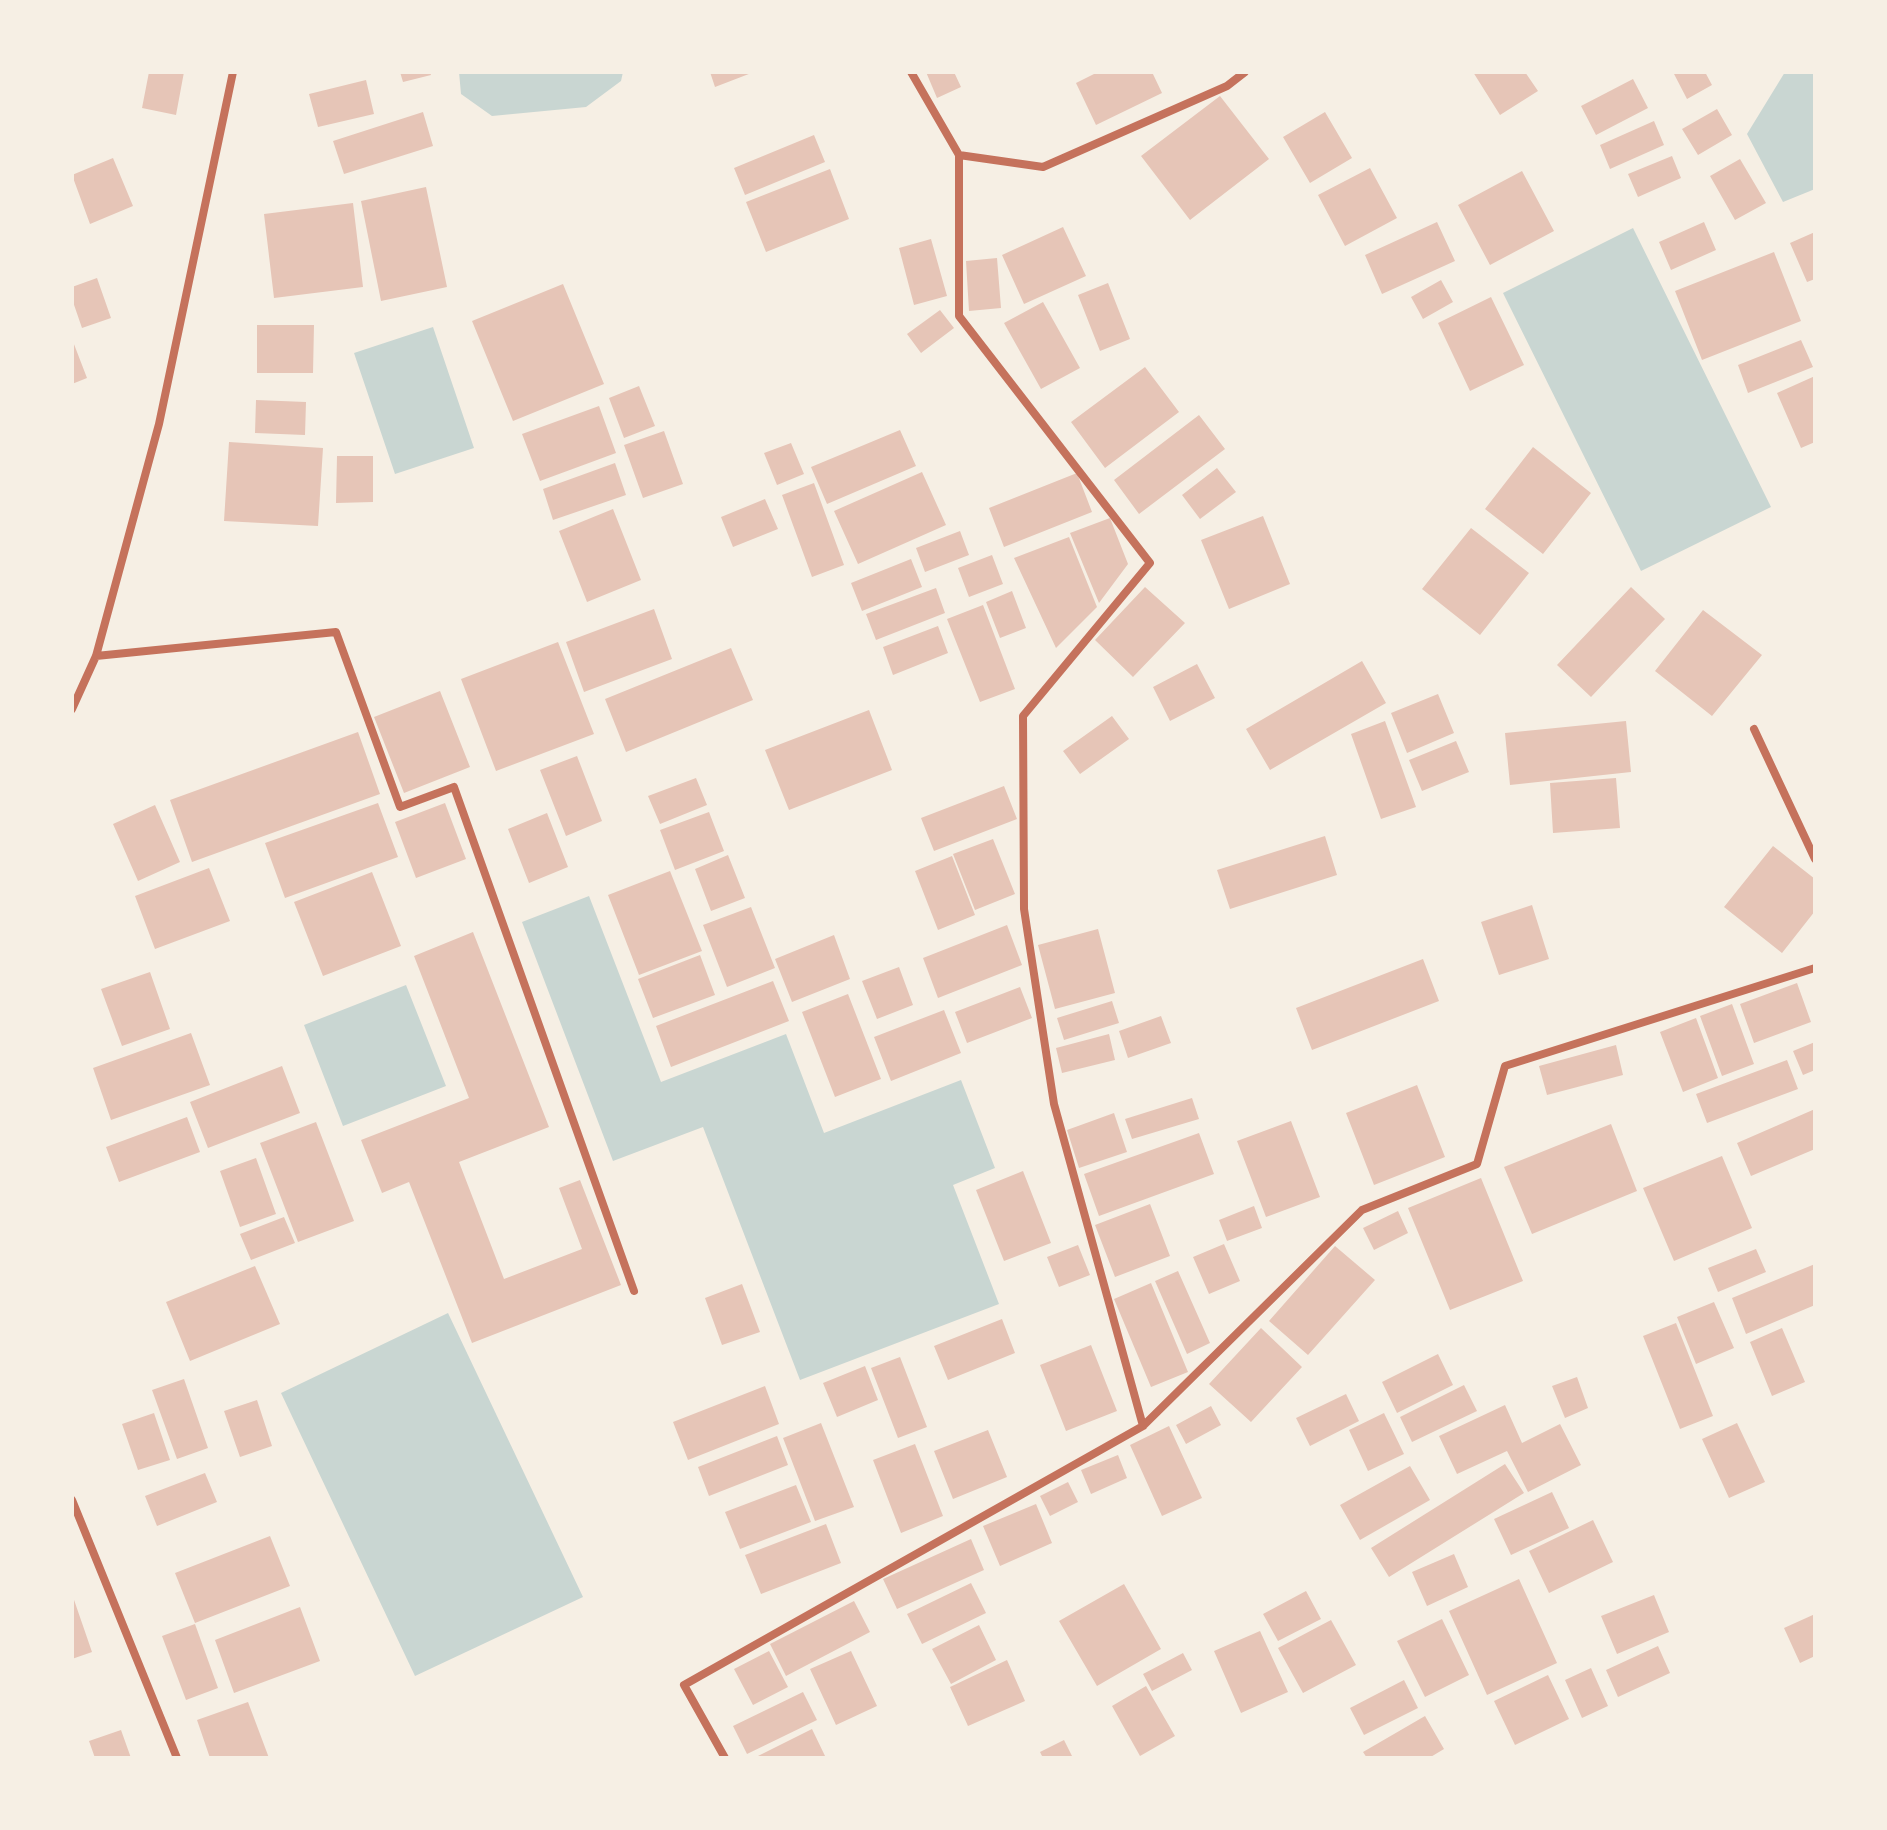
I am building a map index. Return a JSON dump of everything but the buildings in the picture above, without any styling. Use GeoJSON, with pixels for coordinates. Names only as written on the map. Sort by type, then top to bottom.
{"type":"FeatureCollection","features":[{"type":"Feature","properties":{"kind":"street"},"geometry":{"type":"LineString","coordinates":[[72,709],[96,656],[159,424],[233,72]]}},
{"type":"Feature","properties":{"kind":"street"},"geometry":{"type":"LineString","coordinates":[[911,72],[959,155],[959,316],[1150,563],[1023,716],[1024,909],[1054,1104],[1143,1426]]}},
{"type":"Feature","properties":{"kind":"street"},"geometry":{"type":"LineString","coordinates":[[959,155],[1043,167],[1227,86],[1245,72]]}},
{"type":"Feature","properties":{"kind":"street"},"geometry":{"type":"LineString","coordinates":[[96,656],[336,632],[400,807],[454,787],[634,1291]]}},
{"type":"Feature","properties":{"kind":"street"},"geometry":{"type":"LineString","coordinates":[[1754,729],[1815,859]]}},
{"type":"Feature","properties":{"kind":"street"},"geometry":{"type":"LineString","coordinates":[[725,1758],[684,1685],[1143,1426],[1362,1210],[1477,1164],[1505,1066],[1815,968]]}},
{"type":"Feature","properties":{"kind":"street"},"geometry":{"type":"LineString","coordinates":[[72,1500],[177,1758]]}},
{"type":"Feature","properties":{"kind":"shaded area"},"geometry":{"type":"Polygon","coordinates":[[[459,72],[623,72],[621,81],[586,107],[492,116],[461,94],[459,72]]]}},
{"type":"Feature","properties":{"kind":"shaded area"},"geometry":{"type":"Polygon","coordinates":[[[1785,72],[1815,72],[1815,189],[1783,202],[1747,134],[1785,72]]]}},
{"type":"Feature","properties":{"kind":"shaded area"},"geometry":{"type":"Polygon","coordinates":[[[1633,228],[1771,507],[1641,571],[1503,293],[1633,228]]]}},
{"type":"Feature","properties":{"kind":"shaded area"},"geometry":{"type":"Polygon","coordinates":[[[433,327],[474,448],[395,474],[354,353],[433,327]]]}},
{"type":"Feature","properties":{"kind":"shaded area"},"geometry":{"type":"Polygon","coordinates":[[[589,896],[661,1082],[786,1034],[824,1133],[961,1080],[995,1168],[953,1185],[999,1304],[800,1380],[703,1127],[613,1161],[522,922],[589,896]]]}},
{"type":"Feature","properties":{"kind":"shaded area"},"geometry":{"type":"Polygon","coordinates":[[[406,985],[446,1086],[343,1126],[304,1025],[406,985]]]}},
{"type":"Feature","properties":{"kind":"shaded area"},"geometry":{"type":"Polygon","coordinates":[[[448,1313],[583,1597],[415,1676],[281,1393],[448,1313]]]}}]}
